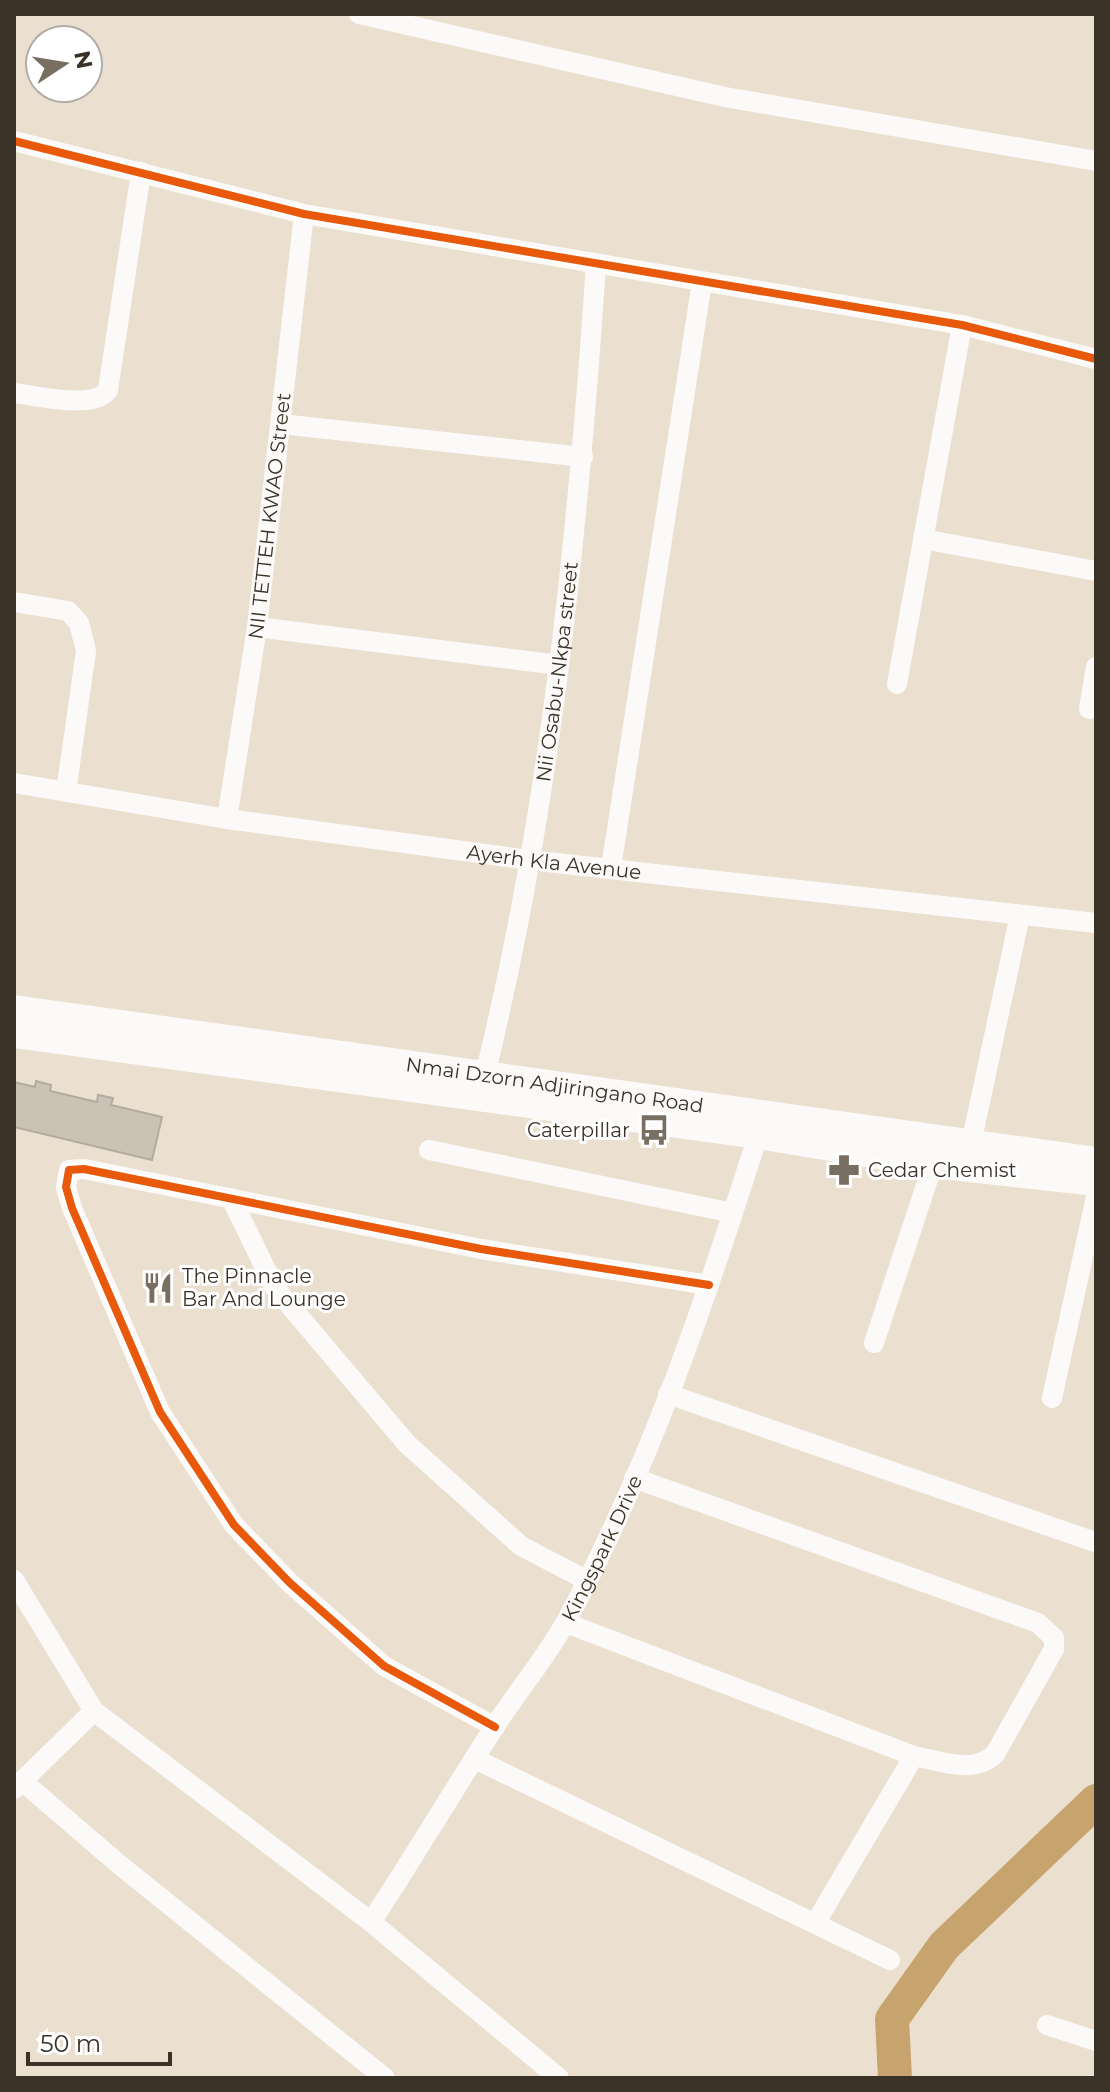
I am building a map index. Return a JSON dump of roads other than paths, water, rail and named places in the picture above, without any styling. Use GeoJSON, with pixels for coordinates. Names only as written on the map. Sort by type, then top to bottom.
{"type":"FeatureCollection","features":[{"type":"Feature","properties":{"kind":"main road","name":"Nmai Dzorn Adjiringano Road"},"geometry":{"type":"LineString","coordinates":[[14,1009],[1096,1161]]}},
{"type":"Feature","properties":{"kind":"main road","name":"Nmai Dzorn Adjiringano Road"},"geometry":{"type":"LineString","coordinates":[[14,1034],[758,1135],[933,1164],[1096,1182]]}},
{"type":"Feature","properties":{"kind":"street"},"geometry":{"type":"LineString","coordinates":[[359,14],[725,97],[1096,161]]}},
{"type":"Feature","properties":{"kind":"street"},"geometry":{"type":"LineString","coordinates":[[14,141],[304,214],[962,325],[1096,359]]}},
{"type":"Feature","properties":{"kind":"street"},"geometry":{"type":"LineString","coordinates":[[14,393],[76,401],[101,398],[108,390],[141,172]]}},
{"type":"Feature","properties":{"kind":"street","name":"NII TETTEH KWAO Street"},"geometry":{"type":"LineString","coordinates":[[227,819],[257,627],[304,214]]}},
{"type":"Feature","properties":{"kind":"street","name":"Nii Osabu-Nkpa street"},"geometry":{"type":"LineString","coordinates":[[485,1075],[513,962],[559,665],[583,457],[596,264]]}},
{"type":"Feature","properties":{"kind":"street"},"geometry":{"type":"LineString","coordinates":[[611,868],[702,282]]}},
{"type":"Feature","properties":{"kind":"street"},"geometry":{"type":"LineString","coordinates":[[897,684],[962,325]]}},
{"type":"Feature","properties":{"kind":"street"},"geometry":{"type":"LineString","coordinates":[[281,424],[583,457]]}},
{"type":"Feature","properties":{"kind":"street"},"geometry":{"type":"LineString","coordinates":[[923,539],[1096,571]]}},
{"type":"Feature","properties":{"kind":"street"},"geometry":{"type":"LineString","coordinates":[[14,602],[68,611],[85,635],[86,651],[66,792]]}},
{"type":"Feature","properties":{"kind":"street"},"geometry":{"type":"LineString","coordinates":[[257,627],[559,665]]}},
{"type":"Feature","properties":{"kind":"street"},"geometry":{"type":"LineString","coordinates":[[1089,709],[1096,667]]}},
{"type":"Feature","properties":{"kind":"street","name":"Ayerh Kla Avenue"},"geometry":{"type":"LineString","coordinates":[[14,783],[227,819],[529,860],[921,900],[1096,923]]}},
{"type":"Feature","properties":{"kind":"street"},"geometry":{"type":"LineString","coordinates":[[971,1144],[1020,915]]}},
{"type":"Feature","properties":{"kind":"street","name":"Kingspark Drive"},"geometry":{"type":"LineString","coordinates":[[371,1922],[477,1760],[495,1727],[566,1623],[588,1581],[668,1394],[709,1285],[758,1135]]}},
{"type":"Feature","properties":{"kind":"street"},"geometry":{"type":"LineString","coordinates":[[429,1150],[733,1213]]}},
{"type":"Feature","properties":{"kind":"street"},"geometry":{"type":"LineString","coordinates":[[874,1343],[933,1164]]}},
{"type":"Feature","properties":{"kind":"street"},"geometry":{"type":"LineString","coordinates":[[495,1727],[384,1666],[290,1583],[234,1525],[160,1412],[72,1208],[66,1179],[69,1170],[74,1168],[231,1198],[481,1249],[709,1285]]}},
{"type":"Feature","properties":{"kind":"street"},"geometry":{"type":"LineString","coordinates":[[1052,1398],[1096,1197]]}},
{"type":"Feature","properties":{"kind":"street"},"geometry":{"type":"LineString","coordinates":[[231,1198],[275,1288],[407,1444],[521,1546],[588,1581]]}},
{"type":"Feature","properties":{"kind":"street"},"geometry":{"type":"LineString","coordinates":[[668,1394],[1095,1542]]}},
{"type":"Feature","properties":{"kind":"street"},"geometry":{"type":"LineString","coordinates":[[566,1623],[914,1756],[969,1766],[989,1760],[1054,1649],[1054,1638],[1047,1628],[634,1478]]}},
{"type":"Feature","properties":{"kind":"street"},"geometry":{"type":"LineString","coordinates":[[14,1580],[94,1711],[371,1922],[559,2078]]}},
{"type":"Feature","properties":{"kind":"street"},"geometry":{"type":"LineString","coordinates":[[94,1711],[18,1785],[385,2078]]}},
{"type":"Feature","properties":{"kind":"street"},"geometry":{"type":"LineString","coordinates":[[816,1922],[914,1756]]}},
{"type":"Feature","properties":{"kind":"street"},"geometry":{"type":"LineString","coordinates":[[477,1760],[890,1960]]}},
{"type":"Feature","properties":{"kind":"street"},"geometry":{"type":"LineString","coordinates":[[1047,2025],[1096,2041]]}},
{"type":"Feature","properties":{"kind":"waterway"},"geometry":{"type":"LineString","coordinates":[[895,2078],[892,2019],[944,1946],[1096,1801]]}},
{"type":"Feature","properties":{"kind":"place","name":"Caterpillar"},"geometry":{"type":"Point","coordinates":[654,1130]}},
{"type":"Feature","properties":{"kind":"place","name":"Cedar Chemist"},"geometry":{"type":"Point","coordinates":[844,1170]}},
{"type":"Feature","properties":{"kind":"place","name":"The Pinnacle Bar And Lounge"},"geometry":{"type":"Point","coordinates":[158,1288]}}]}
